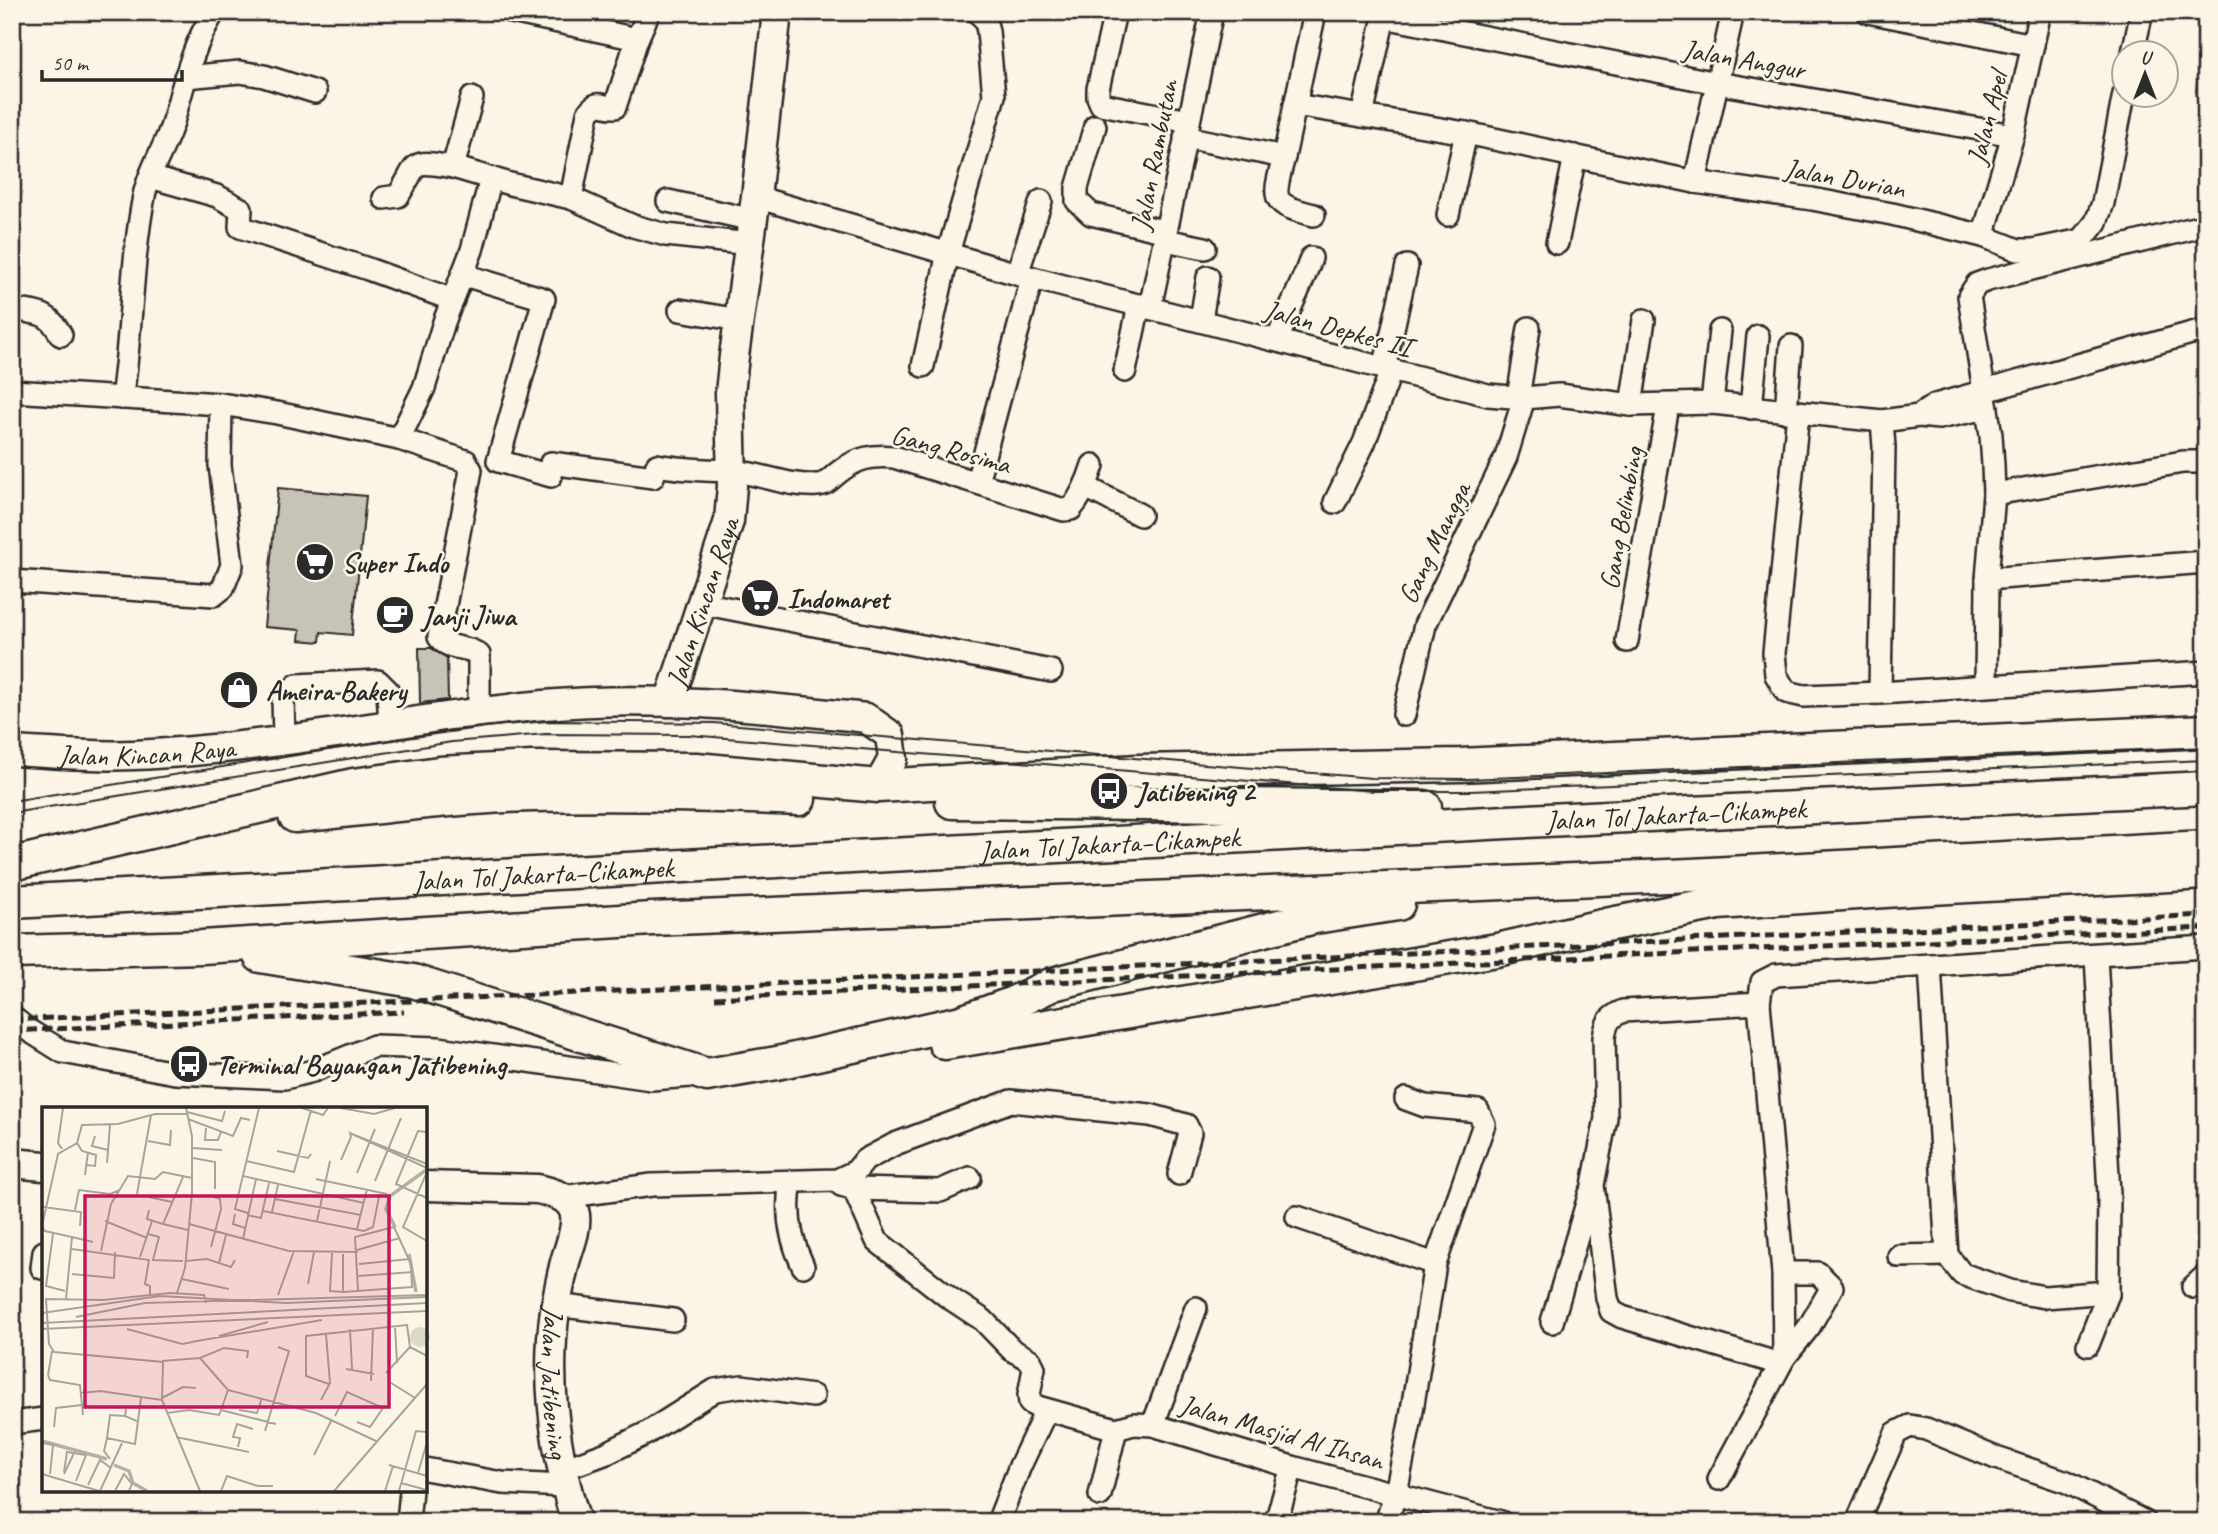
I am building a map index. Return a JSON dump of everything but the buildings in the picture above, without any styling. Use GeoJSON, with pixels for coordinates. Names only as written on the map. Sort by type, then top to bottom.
{"type":"FeatureCollection","features":[{"type":"Feature","properties":{"kind":"highway"},"geometry":{"type":"LineString","coordinates":[[12,864],[353,785],[439,773],[532,768],[696,769],[878,786],[1146,771],[1460,765],[2206,732]]}},
{"type":"Feature","properties":{"kind":"highway","name":"Jalan Tol Jakarta–Cikampek"},"geometry":{"type":"LineString","coordinates":[[12,902],[2206,788]]}},
{"type":"Feature","properties":{"kind":"highway"},"geometry":{"type":"LineString","coordinates":[[158,831],[407,804],[532,795],[725,795],[864,802],[1477,808],[1765,804],[2033,796]]}},
{"type":"Feature","properties":{"kind":"highway","name":"Jalan Tol Jakarta–Cikampek"},"geometry":{"type":"LineString","coordinates":[[12,952],[202,947],[652,919],[1691,875],[2206,848]]}},
{"type":"Feature","properties":{"kind":"highway"},"geometry":{"type":"LineString","coordinates":[[777,1063],[885,1054],[1497,950],[1718,903],[2206,873]]}},
{"type":"Feature","properties":{"kind":"highway"},"geometry":{"type":"LineString","coordinates":[[202,947],[414,981],[707,1075],[777,1063],[961,1022],[1011,1004],[1053,984],[1315,917],[1460,895],[1691,875]]}},
{"type":"Feature","properties":{"kind":"main road","name":"Jalan Kincan Raya"},"geometry":{"type":"LineString","coordinates":[[12,751],[91,756],[135,755],[284,741],[479,712],[609,701],[669,702],[730,521],[725,472],[730,393],[777,12]]}},
{"type":"Feature","properties":{"kind":"main road"},"geometry":{"type":"LineString","coordinates":[[669,702],[866,718],[890,734],[893,759],[878,786]]}},
{"type":"Feature","properties":{"kind":"main road"},"geometry":{"type":"LineString","coordinates":[[12,1163],[42,1166]]}},
{"type":"Feature","properties":{"kind":"main road"},"geometry":{"type":"LineString","coordinates":[[427,1186],[538,1189],[566,1200]]}},
{"type":"Feature","properties":{"kind":"main road","name":"Jalan Jatibening"},"geometry":{"type":"LineString","coordinates":[[566,1200],[575,1215],[574,1230],[551,1336],[551,1373],[554,1418],[563,1478],[576,1522]]}},
{"type":"Feature","properties":{"kind":"street"},"geometry":{"type":"LineString","coordinates":[[122,398],[135,257],[144,196],[166,144],[201,33],[214,12]]}},
{"type":"Feature","properties":{"kind":"street"},"geometry":{"type":"LineString","coordinates":[[512,12],[637,39]]}},
{"type":"Feature","properties":{"kind":"street"},"geometry":{"type":"LineString","coordinates":[[571,198],[588,113],[597,104],[615,107],[637,39],[649,12]]}},
{"type":"Feature","properties":{"kind":"street"},"geometry":{"type":"LineString","coordinates":[[923,366],[948,253],[994,96],[988,31],[985,19],[977,12]]}},
{"type":"Feature","properties":{"kind":"street"},"geometry":{"type":"LineString","coordinates":[[1115,12],[1098,89],[1101,104],[1284,157]]}},
{"type":"Feature","properties":{"kind":"street","name":"Jalan Rambutan"},"geometry":{"type":"LineString","coordinates":[[1125,371],[1166,236],[1212,12]]}},
{"type":"Feature","properties":{"kind":"street"},"geometry":{"type":"LineString","coordinates":[[1314,215],[1288,209],[1281,204],[1277,187],[1315,12]]}},
{"type":"Feature","properties":{"kind":"street"},"geometry":{"type":"LineString","coordinates":[[1695,181],[1733,12]]}},
{"type":"Feature","properties":{"kind":"street"},"geometry":{"type":"LineString","coordinates":[[1868,12],[2033,45]]}},
{"type":"Feature","properties":{"kind":"street","name":"Jalan Apel"},"geometry":{"type":"LineString","coordinates":[[1983,236],[2013,135],[2040,12]]}},
{"type":"Feature","properties":{"kind":"street"},"geometry":{"type":"LineString","coordinates":[[2136,38],[2142,12]]}},
{"type":"Feature","properties":{"kind":"street"},"geometry":{"type":"LineString","coordinates":[[1362,116],[1384,15]]}},
{"type":"Feature","properties":{"kind":"street","name":"Jalan Anggur"},"geometry":{"type":"LineString","coordinates":[[1384,15],[1717,83],[2013,135]]}},
{"type":"Feature","properties":{"kind":"street"},"geometry":{"type":"LineString","coordinates":[[186,77],[240,72],[264,76],[315,92]]}},
{"type":"Feature","properties":{"kind":"street"},"geometry":{"type":"LineString","coordinates":[[453,167],[472,98]]}},
{"type":"Feature","properties":{"kind":"street","name":"Jalan Durian"},"geometry":{"type":"LineString","coordinates":[[1295,105],[1466,133],[1695,181],[1839,204],[1983,236],[2018,250],[2033,250],[2082,240],[2096,222],[2103,203],[2121,108]]}},
{"type":"Feature","properties":{"kind":"street"},"geometry":{"type":"LineString","coordinates":[[1095,126],[1077,188],[1077,201],[1091,214],[1205,248]]}},
{"type":"Feature","properties":{"kind":"street"},"geometry":{"type":"LineString","coordinates":[[1448,215],[1466,133]]}},
{"type":"Feature","properties":{"kind":"street"},"geometry":{"type":"LineString","coordinates":[[1557,243],[1575,156]]}},
{"type":"Feature","properties":{"kind":"street"},"geometry":{"type":"LineString","coordinates":[[384,198],[398,196],[409,173],[421,164],[430,163],[571,198],[633,226],[666,234],[753,220]]}},
{"type":"Feature","properties":{"kind":"street"},"geometry":{"type":"LineString","coordinates":[[150,177],[217,196],[241,209],[240,227],[453,300]]}},
{"type":"Feature","properties":{"kind":"street"},"geometry":{"type":"LineString","coordinates":[[400,439],[424,388],[464,275],[491,178]]}},
{"type":"Feature","properties":{"kind":"street"},"geometry":{"type":"LineString","coordinates":[[668,201],[753,220]]}},
{"type":"Feature","properties":{"kind":"street"},"geometry":{"type":"LineString","coordinates":[[977,482],[1041,201]]}},
{"type":"Feature","properties":{"kind":"street","name":"Jalan Depkes II"},"geometry":{"type":"LineString","coordinates":[[753,220],[948,253],[1025,276],[1387,370],[1488,395],[1521,398],[1559,395],[1630,405],[1712,404],[1882,421],[1919,416],[1935,405],[1985,400],[2206,329]]}},
{"type":"Feature","properties":{"kind":"street"},"geometry":{"type":"LineString","coordinates":[[1986,685],[1987,579],[1994,494],[1991,435],[1969,296],[1977,284],[2206,225]]}},
{"type":"Feature","properties":{"kind":"street"},"geometry":{"type":"LineString","coordinates":[[1278,340],[1311,258]]}},
{"type":"Feature","properties":{"kind":"street"},"geometry":{"type":"LineString","coordinates":[[1335,502],[1364,443],[1387,370],[1407,267]]}},
{"type":"Feature","properties":{"kind":"street","name":"Gang Rosima"},"geometry":{"type":"LineString","coordinates":[[464,275],[544,299],[498,461],[551,476],[551,463],[653,477],[657,465],[817,485],[828,483],[839,472],[864,457],[894,457],[1064,510],[1071,509],[1086,486],[1093,465]]}},
{"type":"Feature","properties":{"kind":"street"},"geometry":{"type":"LineString","coordinates":[[1201,320],[1208,277]]}},
{"type":"Feature","properties":{"kind":"street"},"geometry":{"type":"LineString","coordinates":[[12,309],[47,316],[61,335]]}},
{"type":"Feature","properties":{"kind":"street"},"geometry":{"type":"LineString","coordinates":[[681,310],[739,320]]}},
{"type":"Feature","properties":{"kind":"street"},"geometry":{"type":"LineString","coordinates":[[1630,405],[1644,320]]}},
{"type":"Feature","properties":{"kind":"street","name":"Gang Mangga"},"geometry":{"type":"LineString","coordinates":[[1404,715],[1425,625],[1506,457],[1521,398],[1530,328]]}},
{"type":"Feature","properties":{"kind":"street"},"geometry":{"type":"LineString","coordinates":[[1712,404],[1720,331]]}},
{"type":"Feature","properties":{"kind":"street"},"geometry":{"type":"LineString","coordinates":[[1751,408],[1758,336]]}},
{"type":"Feature","properties":{"kind":"street"},"geometry":{"type":"LineString","coordinates":[[1791,346],[1792,413],[1774,653],[1776,675],[1786,692],[1804,696],[1880,693],[2206,672]]}},
{"type":"Feature","properties":{"kind":"street"},"geometry":{"type":"LineString","coordinates":[[12,391],[220,404],[400,439],[466,461],[470,467],[439,636],[442,642],[449,646],[476,651],[479,655],[479,712]]}},
{"type":"Feature","properties":{"kind":"street"},"geometry":{"type":"LineString","coordinates":[[12,581],[214,595],[223,588],[232,565],[220,465],[220,404]]}},
{"type":"Feature","properties":{"kind":"street","name":"Gang Belimbing"},"geometry":{"type":"LineString","coordinates":[[1627,641],[1668,406]]}},
{"type":"Feature","properties":{"kind":"street"},"geometry":{"type":"LineString","coordinates":[[1880,693],[1884,447],[1882,421]]}},
{"type":"Feature","properties":{"kind":"street"},"geometry":{"type":"LineString","coordinates":[[2183,462],[2206,453]]}},
{"type":"Feature","properties":{"kind":"street"},"geometry":{"type":"LineString","coordinates":[[1994,494],[2183,462],[2206,462]]}},
{"type":"Feature","properties":{"kind":"street"},"geometry":{"type":"LineString","coordinates":[[1086,486],[1140,515]]}},
{"type":"Feature","properties":{"kind":"street"},"geometry":{"type":"LineString","coordinates":[[1987,579],[2206,562]]}},
{"type":"Feature","properties":{"kind":"street"},"geometry":{"type":"LineString","coordinates":[[701,603],[1051,671]]}},
{"type":"Feature","properties":{"kind":"street"},"geometry":{"type":"LineString","coordinates":[[284,741],[284,697],[298,685],[378,681],[388,691],[390,724]]}},
{"type":"Feature","properties":{"kind":"street"},"geometry":{"type":"LineString","coordinates":[[1782,1361],[1783,1273],[1759,1003],[1762,982],[1776,975],[2206,947]]}},
{"type":"Feature","properties":{"kind":"street"},"geometry":{"type":"LineString","coordinates":[[2088,1345],[2108,1294],[2109,1194],[2096,956]]}},
{"type":"Feature","properties":{"kind":"street"},"geometry":{"type":"LineString","coordinates":[[1930,965],[1947,1255],[1962,1274],[2010,1291],[2045,1297],[2108,1294]]}},
{"type":"Feature","properties":{"kind":"street"},"geometry":{"type":"LineString","coordinates":[[1552,1322],[1593,1185],[1606,1118],[1605,1025],[1612,1015],[1623,1011],[1759,1003]]}},
{"type":"Feature","properties":{"kind":"street"},"geometry":{"type":"LineString","coordinates":[[12,1017],[63,1052],[175,1073],[285,1078],[313,1071],[374,1046],[439,1048],[651,1079],[707,1075]]}},
{"type":"Feature","properties":{"kind":"street"},"geometry":{"type":"LineString","coordinates":[[1386,1522],[1396,1493],[1420,1366],[1435,1264],[1485,1124],[1478,1111],[1425,1105],[1406,1099]]}},
{"type":"Feature","properties":{"kind":"street"},"geometry":{"type":"LineString","coordinates":[[845,1184],[865,1160],[895,1144],[1012,1101],[1150,1115],[1186,1125],[1190,1133],[1179,1174]]}},
{"type":"Feature","properties":{"kind":"street"},"geometry":{"type":"LineString","coordinates":[[566,1200],[652,1185],[791,1182],[940,1191],[971,1178]]}},
{"type":"Feature","properties":{"kind":"street"},"geometry":{"type":"LineString","coordinates":[[791,1182],[788,1210],[792,1237],[803,1266]]}},
{"type":"Feature","properties":{"kind":"street"},"geometry":{"type":"LineString","coordinates":[[845,1184],[877,1241],[948,1297],[983,1320],[1012,1350],[1030,1360],[1034,1368],[1030,1403],[1046,1411],[998,1522]]}},
{"type":"Feature","properties":{"kind":"street"},"geometry":{"type":"LineString","coordinates":[[1593,1185],[1607,1298],[1611,1311],[1622,1317],[1782,1361]]}},
{"type":"Feature","properties":{"kind":"street"},"geometry":{"type":"LineString","coordinates":[[1297,1217],[1435,1264]]}},
{"type":"Feature","properties":{"kind":"street"},"geometry":{"type":"LineString","coordinates":[[1899,1256],[1947,1255]]}},
{"type":"Feature","properties":{"kind":"street"},"geometry":{"type":"LineString","coordinates":[[1719,1479],[1782,1361],[1809,1327],[1832,1287],[1818,1273],[1783,1273]]}},
{"type":"Feature","properties":{"kind":"street"},"geometry":{"type":"LineString","coordinates":[[556,1305],[673,1320]]}},
{"type":"Feature","properties":{"kind":"street"},"geometry":{"type":"LineString","coordinates":[[1153,1425],[1196,1308]]}},
{"type":"Feature","properties":{"kind":"street"},"geometry":{"type":"LineString","coordinates":[[427,1469],[502,1483],[563,1478],[647,1433],[715,1390],[742,1386],[813,1396]]}},
{"type":"Feature","properties":{"kind":"street","name":"Jalan Masjid Al Ihsan"},"geometry":{"type":"LineString","coordinates":[[1046,1411],[1116,1429],[1134,1424],[1153,1425],[1292,1467],[1501,1522]]}},
{"type":"Feature","properties":{"kind":"street"},"geometry":{"type":"LineString","coordinates":[[12,1423],[42,1419]]}},
{"type":"Feature","properties":{"kind":"street"},"geometry":{"type":"LineString","coordinates":[[1857,1522],[1896,1433],[1910,1426],[1926,1429],[1996,1458],[2067,1482],[2145,1522]]}},
{"type":"Feature","properties":{"kind":"street"},"geometry":{"type":"LineString","coordinates":[[1100,1495],[1116,1429]]}},
{"type":"Feature","properties":{"kind":"street"},"geometry":{"type":"LineString","coordinates":[[1276,1522],[1292,1467]]}},
{"type":"Feature","properties":{"kind":"street"},"geometry":{"type":"LineString","coordinates":[[408,1522],[411,1492]]}},
{"type":"Feature","properties":{"kind":"waterway"},"geometry":{"type":"LineString","coordinates":[[2206,36],[2197,91],[2206,122]]}},
{"type":"Feature","properties":{"kind":"tram line"},"geometry":{"type":"LineString","coordinates":[[12,801],[451,730],[547,721],[714,723],[1372,778],[1468,779],[2206,747]]}},
{"type":"Feature","properties":{"kind":"tram line"},"geometry":{"type":"LineString","coordinates":[[12,813],[452,742],[546,734],[689,735],[1373,791],[1471,791],[2206,760]]}},
{"type":"Feature","properties":{"kind":"railway"},"geometry":{"type":"LineString","coordinates":[[12,1020],[2206,915]]}},
{"type":"Feature","properties":{"kind":"railway"},"geometry":{"type":"LineString","coordinates":[[715,998],[2206,928]]}},
{"type":"Feature","properties":{"kind":"railway"},"geometry":{"type":"LineString","coordinates":[[12,1031],[404,1012]]}},
{"type":"Feature","properties":{"kind":"place","name":"Super Indo"},"geometry":{"type":"Point","coordinates":[315,562]}},
{"type":"Feature","properties":{"kind":"place","name":"Indomaret"},"geometry":{"type":"Point","coordinates":[760,598]}},
{"type":"Feature","properties":{"kind":"place","name":"Janji Jiwa"},"geometry":{"type":"Point","coordinates":[395,615]}},
{"type":"Feature","properties":{"kind":"place","name":"Ameira Bakery"},"geometry":{"type":"Point","coordinates":[239,690]}},
{"type":"Feature","properties":{"kind":"place","name":"Jatibening 2"},"geometry":{"type":"Point","coordinates":[1109,791]}},
{"type":"Feature","properties":{"kind":"place","name":"Terminal Bayangan Jatibening"},"geometry":{"type":"Point","coordinates":[189,1064]}}]}
